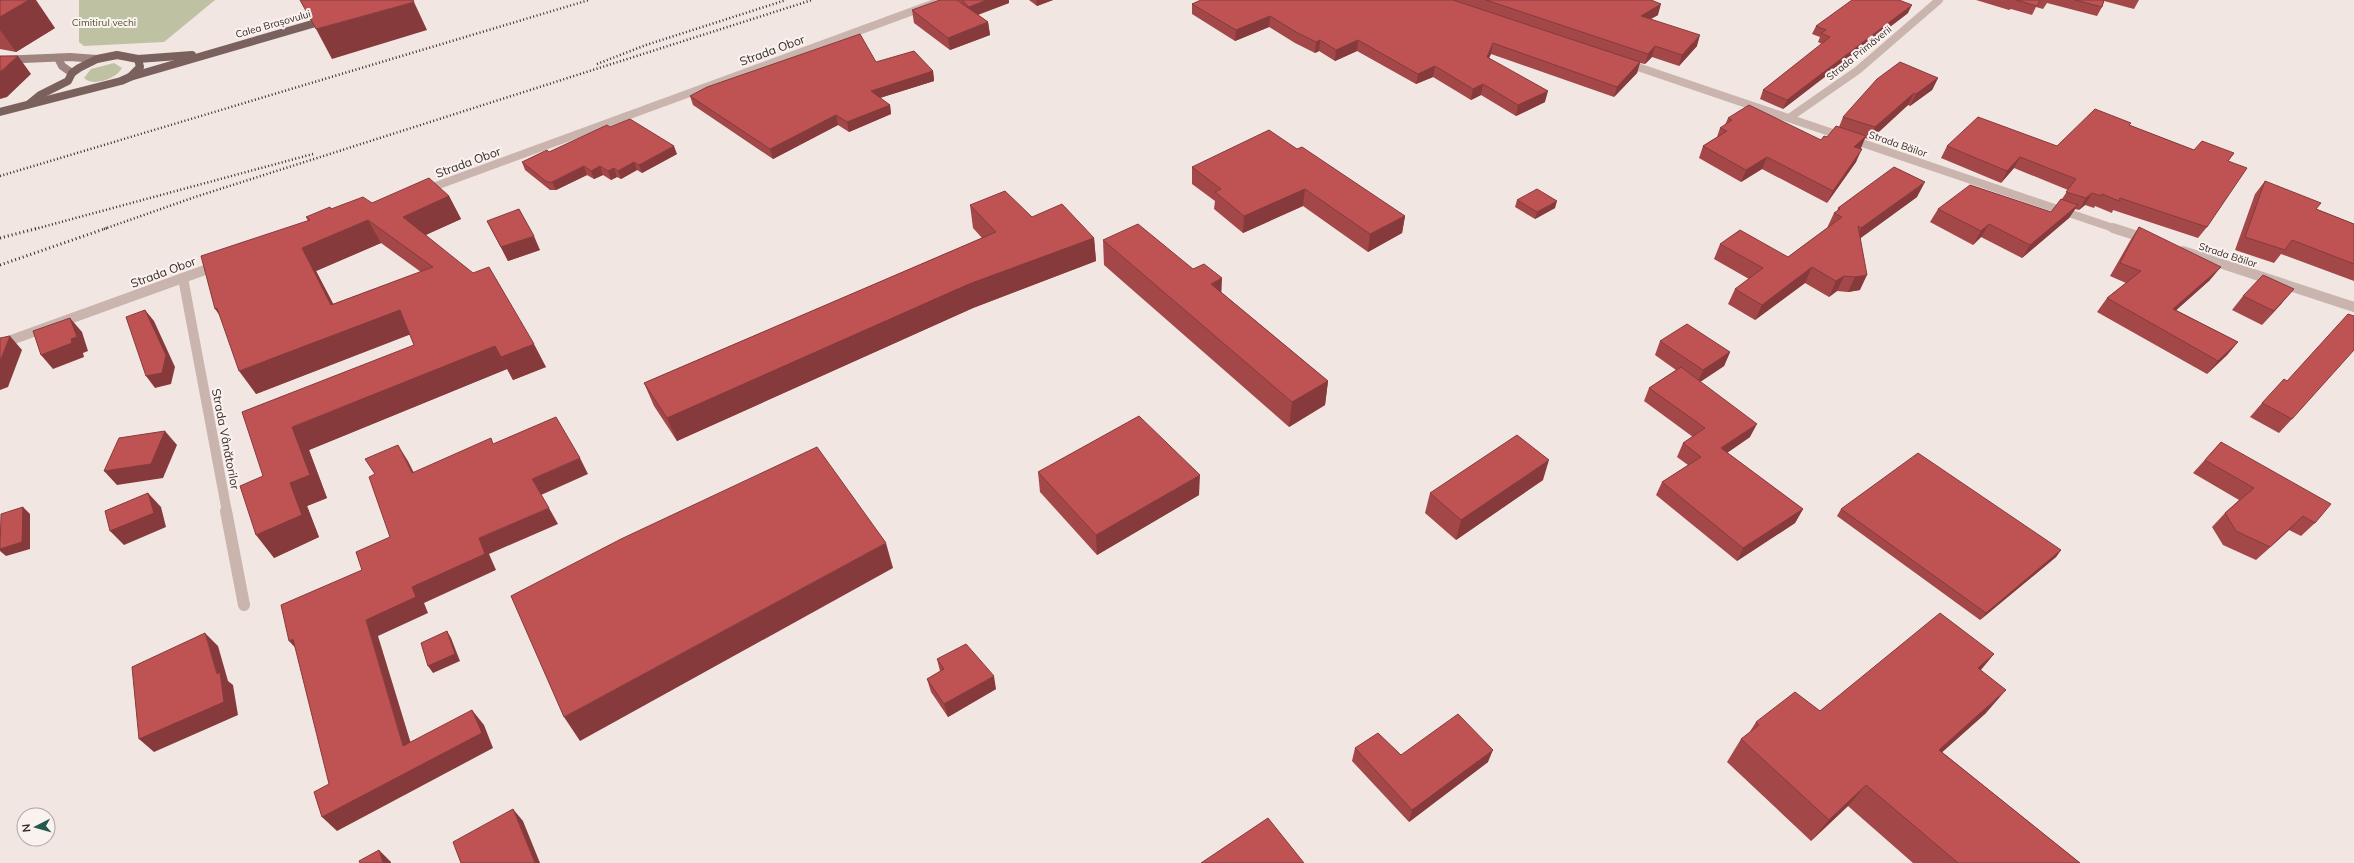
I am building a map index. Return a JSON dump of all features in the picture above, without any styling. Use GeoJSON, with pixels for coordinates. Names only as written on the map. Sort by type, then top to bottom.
{"type":"FeatureCollection","features":[{"type":"Feature","properties":{"kind":"main road","name":"Calea Brașovului"},"geometry":{"type":"LineString","coordinates":[[0,112],[101,87],[200,55],[335,17]]}},
{"type":"Feature","properties":{"kind":"main road","name":"Calea Brașovului"},"geometry":{"type":"LineString","coordinates":[[72,72],[97,59],[126,55],[138,59],[200,55]]}},
{"type":"Feature","properties":{"kind":"main road"},"geometry":{"type":"LineString","coordinates":[[0,60],[58,58],[97,59]]}},
{"type":"Feature","properties":{"kind":"main road"},"geometry":{"type":"LineString","coordinates":[[58,58],[62,66],[72,72],[68,81]]}},
{"type":"Feature","properties":{"kind":"main road"},"geometry":{"type":"LineString","coordinates":[[130,77],[140,67],[138,59]]}},
{"type":"Feature","properties":{"kind":"main road","name":"Calea Brașovului"},"geometry":{"type":"LineString","coordinates":[[29,104],[40,95],[68,81],[78,88],[101,87]]}},
{"type":"Feature","properties":{"kind":"street","name":"Strada Obor"},"geometry":{"type":"LineString","coordinates":[[420,192],[943,0]]}},
{"type":"Feature","properties":{"kind":"street","name":"Strada Primăverii"},"geometry":{"type":"LineString","coordinates":[[1790,118],[1858,70],[1939,0]]}},
{"type":"Feature","properties":{"kind":"street","name":"Strada Băilor"},"geometry":{"type":"LineString","coordinates":[[1614,59],[2152,241]]}},
{"type":"Feature","properties":{"kind":"street","name":"Strada Băilor"},"geometry":{"type":"LineString","coordinates":[[2174,248],[2354,307]]}},
{"type":"Feature","properties":{"kind":"street","name":"Strada Obor"},"geometry":{"type":"LineString","coordinates":[[0,344],[227,262]]}},
{"type":"Feature","properties":{"kind":"street","name":"Strada Vânătorilor"},"geometry":{"type":"LineString","coordinates":[[183,278],[244,605]]}},
{"type":"Feature","properties":{"kind":"green space","name":"Cimitirul vechi"},"geometry":{"type":"Polygon","coordinates":[[[79,0],[215,0],[164,42],[84,46],[79,42],[79,0]]]}},
{"type":"Feature","properties":{"kind":"green space"},"geometry":{"type":"Polygon","coordinates":[[[114,63],[122,68],[110,78],[93,82],[84,78],[91,69],[114,63]]]}},
{"type":"Feature","properties":{"kind":"building"},"geometry":{"type":"Polygon","coordinates":[[[0,0],[29,0],[0,17],[0,0]]]}},
{"type":"Feature","properties":{"kind":"building"},"geometry":{"type":"Polygon","coordinates":[[[300,0],[413,0],[414,2],[316,29],[300,0]]]}},
{"type":"Feature","properties":{"kind":"building"},"geometry":{"type":"Polygon","coordinates":[[[940,0],[957,0],[988,22],[948,38],[912,10],[940,0]]]}},
{"type":"Feature","properties":{"kind":"building"},"geometry":{"type":"Polygon","coordinates":[[[962,0],[987,0],[969,7],[962,0]]]}},
{"type":"Feature","properties":{"kind":"building"},"geometry":{"type":"Polygon","coordinates":[[[1201,0],[1453,0],[1640,62],[1617,87],[1493,43],[1487,57],[1548,91],[1518,105],[1483,84],[1473,89],[1435,66],[1418,74],[1358,40],[1336,50],[1320,40],[1316,42],[1296,32],[1270,16],[1236,30],[1192,4],[1201,0]]]}},
{"type":"Feature","properties":{"kind":"building"},"geometry":{"type":"Polygon","coordinates":[[[1486,0],[1651,0],[1661,4],[1641,16],[1700,35],[1682,55],[1655,46],[1648,54],[1486,0]]]}},
{"type":"Feature","properties":{"kind":"building"},"geometry":{"type":"Polygon","coordinates":[[[1852,0],[1899,0],[1912,5],[1787,100],[1763,90],[1830,37],[1821,33],[1826,30],[1816,26],[1852,0]]]}},
{"type":"Feature","properties":{"kind":"building"},"geometry":{"type":"Polygon","coordinates":[[[2016,0],[2040,0],[2037,6],[2016,0]]]}},
{"type":"Feature","properties":{"kind":"building"},"geometry":{"type":"Polygon","coordinates":[[[2075,0],[2104,0],[2102,7],[2075,0]]]}},
{"type":"Feature","properties":{"kind":"building"},"geometry":{"type":"Polygon","coordinates":[[[860,34],[876,62],[914,51],[933,71],[871,91],[890,105],[847,122],[836,115],[770,149],[690,96],[707,87],[860,34]]]}},
{"type":"Feature","properties":{"kind":"building"},"geometry":{"type":"Polygon","coordinates":[[[0,56],[18,56],[0,72],[0,56]]]}},
{"type":"Feature","properties":{"kind":"building"},"geometry":{"type":"Polygon","coordinates":[[[1900,62],[1938,78],[1916,94],[1914,93],[1875,127],[1843,117],[1877,79],[1900,62]]]}},
{"type":"Feature","properties":{"kind":"building"},"geometry":{"type":"Polygon","coordinates":[[[1749,105],[1821,140],[1824,136],[1827,137],[1836,126],[1866,136],[1854,147],[1862,149],[1833,191],[1767,157],[1746,170],[1703,146],[1727,131],[1720,128],[1732,120],[1728,118],[1749,105]]]}},
{"type":"Feature","properties":{"kind":"building"},"geometry":{"type":"Polygon","coordinates":[[[2095,109],[2131,123],[2129,125],[2194,150],[2202,141],[2234,153],[2228,161],[2247,168],[2207,227],[2120,198],[2119,201],[2102,194],[2101,196],[2092,193],[2086,198],[2066,192],[2076,179],[2020,157],[2007,171],[1947,146],[1978,117],[2057,146],[2095,109]]]}},
{"type":"Feature","properties":{"kind":"building"},"geometry":{"type":"Polygon","coordinates":[[[630,119],[674,146],[639,165],[634,162],[618,171],[614,168],[608,171],[600,166],[591,171],[584,166],[552,182],[547,182],[522,162],[547,150],[549,152],[607,125],[610,127],[630,119]]]}},
{"type":"Feature","properties":{"kind":"building"},"geometry":{"type":"Polygon","coordinates":[[[1269,130],[1297,149],[1302,147],[1405,216],[1370,234],[1305,189],[1244,216],[1215,192],[1221,189],[1192,167],[1269,130]]]}},
{"type":"Feature","properties":{"kind":"building"},"geometry":{"type":"Polygon","coordinates":[[[1894,167],[1925,182],[1861,228],[1858,226],[1867,275],[1855,277],[1844,276],[1836,281],[1812,267],[1762,305],[1735,289],[1763,268],[1720,244],[1740,230],[1788,257],[1842,217],[1834,213],[1840,209],[1838,208],[1894,167]]]}},
{"type":"Feature","properties":{"kind":"building"},"geometry":{"type":"Polygon","coordinates":[[[429,178],[449,196],[403,217],[473,273],[489,267],[534,344],[501,357],[495,346],[292,427],[310,475],[290,483],[302,515],[256,535],[240,486],[263,476],[242,412],[414,345],[400,310],[239,371],[217,308],[215,309],[201,256],[310,220],[306,217],[330,207],[331,209],[363,197],[372,203],[429,178]],[[368,220],[302,248],[331,305],[433,267],[368,220]]]}},
{"type":"Feature","properties":{"kind":"building"},"geometry":{"type":"Polygon","coordinates":[[[2265,181],[2321,203],[2316,209],[2354,224],[2354,264],[2292,240],[2285,250],[2245,237],[2265,181]]]}},
{"type":"Feature","properties":{"kind":"building"},"geometry":{"type":"Polygon","coordinates":[[[1970,185],[2051,212],[2061,199],[2078,205],[2030,245],[1989,224],[1981,231],[1938,209],[1970,185]]]}},
{"type":"Feature","properties":{"kind":"building"},"geometry":{"type":"Polygon","coordinates":[[[1537,189],[1557,201],[1537,212],[1517,200],[1537,189]]]}},
{"type":"Feature","properties":{"kind":"building"},"geometry":{"type":"Polygon","coordinates":[[[1005,191],[1032,217],[1062,204],[1094,238],[969,284],[667,418],[644,383],[996,232],[970,205],[1005,191]]]}},
{"type":"Feature","properties":{"kind":"building"},"geometry":{"type":"Polygon","coordinates":[[[519,209],[534,236],[501,247],[487,221],[519,209]]]}},
{"type":"Feature","properties":{"kind":"building"},"geometry":{"type":"Polygon","coordinates":[[[1138,224],[1193,269],[1204,264],[1222,278],[1211,284],[1328,381],[1292,402],[1103,240],[1138,224]]]}},
{"type":"Feature","properties":{"kind":"building"},"geometry":{"type":"Polygon","coordinates":[[[2139,227],[2221,267],[2173,309],[2238,342],[2218,361],[2107,298],[2141,271],[2120,263],[2139,227]]]}},
{"type":"Feature","properties":{"kind":"building"},"geometry":{"type":"Polygon","coordinates":[[[2263,275],[2294,289],[2274,311],[2243,296],[2263,275]]]}},
{"type":"Feature","properties":{"kind":"building"},"geometry":{"type":"Polygon","coordinates":[[[145,310],[166,355],[162,373],[146,376],[126,317],[145,310]]]}},
{"type":"Feature","properties":{"kind":"building"},"geometry":{"type":"Polygon","coordinates":[[[2348,314],[2354,316],[2354,350],[2292,419],[2262,403],[2284,379],[2287,381],[2348,314]]]}},
{"type":"Feature","properties":{"kind":"building"},"geometry":{"type":"Polygon","coordinates":[[[70,318],[77,337],[71,339],[72,343],[41,355],[33,331],[70,318]]]}},
{"type":"Feature","properties":{"kind":"building"},"geometry":{"type":"Polygon","coordinates":[[[1687,324],[1730,352],[1703,370],[1660,341],[1687,324]]]}},
{"type":"Feature","properties":{"kind":"building"},"geometry":{"type":"Polygon","coordinates":[[[10,336],[0,361],[0,338],[10,336]]]}},
{"type":"Feature","properties":{"kind":"building"},"geometry":{"type":"Polygon","coordinates":[[[1681,367],[1757,424],[1721,448],[1803,509],[1743,548],[1662,482],[1701,457],[1683,443],[1705,428],[1649,388],[1681,367]]]}},
{"type":"Feature","properties":{"kind":"building"},"geometry":{"type":"Polygon","coordinates":[[[1139,416],[1200,475],[1096,535],[1038,472],[1139,416]]]}},
{"type":"Feature","properties":{"kind":"building"},"geometry":{"type":"Polygon","coordinates":[[[556,417],[580,458],[532,479],[549,508],[479,538],[485,554],[412,587],[416,597],[366,620],[403,746],[472,710],[482,733],[322,817],[314,792],[329,784],[293,639],[289,641],[281,605],[362,570],[356,552],[390,537],[369,477],[375,474],[365,459],[398,445],[412,473],[491,438],[493,444],[556,417]]]}},
{"type":"Feature","properties":{"kind":"building"},"geometry":{"type":"Polygon","coordinates":[[[165,431],[151,464],[104,471],[119,438],[165,431]]]}},
{"type":"Feature","properties":{"kind":"building"},"geometry":{"type":"Polygon","coordinates":[[[1517,435],[1549,460],[1461,520],[1430,493],[1517,435]]]}},
{"type":"Feature","properties":{"kind":"building"},"geometry":{"type":"Polygon","coordinates":[[[2221,442],[2331,504],[2315,523],[2303,516],[2270,547],[2236,531],[2225,513],[2254,488],[2205,460],[2221,442]]]}},
{"type":"Feature","properties":{"kind":"building"},"geometry":{"type":"Polygon","coordinates":[[[817,447],[886,543],[564,717],[511,596],[621,539],[817,447]]]}},
{"type":"Feature","properties":{"kind":"building"},"geometry":{"type":"Polygon","coordinates":[[[1918,453],[2061,550],[1986,613],[1841,509],[1918,453]]]}},
{"type":"Feature","properties":{"kind":"building"},"geometry":{"type":"Polygon","coordinates":[[[148,493],[154,513],[110,531],[105,511],[148,493]]]}},
{"type":"Feature","properties":{"kind":"building"},"geometry":{"type":"Polygon","coordinates":[[[23,507],[22,542],[0,549],[1,514],[23,507]]]}},
{"type":"Feature","properties":{"kind":"building"},"geometry":{"type":"Polygon","coordinates":[[[1940,613],[1994,654],[1978,668],[2006,690],[1939,750],[2080,863],[1958,863],[1866,785],[1829,820],[1741,739],[1759,725],[1756,722],[1795,692],[1820,711],[1940,613]]]}},
{"type":"Feature","properties":{"kind":"building"},"geometry":{"type":"Polygon","coordinates":[[[447,631],[455,654],[428,666],[421,643],[447,631]]]}},
{"type":"Feature","properties":{"kind":"building"},"geometry":{"type":"Polygon","coordinates":[[[205,633],[217,674],[220,672],[224,702],[139,739],[132,667],[205,633]]]}},
{"type":"Feature","properties":{"kind":"building"},"geometry":{"type":"Polygon","coordinates":[[[966,644],[994,676],[944,704],[927,679],[944,669],[937,659],[966,644]]]}},
{"type":"Feature","properties":{"kind":"building"},"geometry":{"type":"Polygon","coordinates":[[[1458,714],[1493,750],[1412,810],[1355,748],[1378,733],[1401,755],[1458,714]]]}},
{"type":"Feature","properties":{"kind":"building"},"geometry":{"type":"Polygon","coordinates":[[[513,809],[535,863],[461,863],[453,842],[513,809]]]}},
{"type":"Feature","properties":{"kind":"building"},"geometry":{"type":"Polygon","coordinates":[[[1268,818],[1304,863],[1201,863],[1268,818]]]}},
{"type":"Feature","properties":{"kind":"building"},"geometry":{"type":"Polygon","coordinates":[[[379,850],[383,863],[360,863],[359,861],[379,850]]]}},
{"type":"Feature","properties":{"kind":"railway"},"geometry":{"type":"LineString","coordinates":[[0,176],[589,0]]}},
{"type":"Feature","properties":{"kind":"railway"},"geometry":{"type":"LineString","coordinates":[[597,64],[646,45],[786,0]]}},
{"type":"Feature","properties":{"kind":"railway"},"geometry":{"type":"LineString","coordinates":[[104,229],[195,197],[812,0]]}},
{"type":"Feature","properties":{"kind":"railway"},"geometry":{"type":"LineString","coordinates":[[35,229],[313,154]]}},
{"type":"Feature","properties":{"kind":"railway"},"geometry":{"type":"LineString","coordinates":[[0,238],[39,228]]}},
{"type":"Feature","properties":{"kind":"railway"},"geometry":{"type":"LineString","coordinates":[[0,265],[107,228]]}}]}
